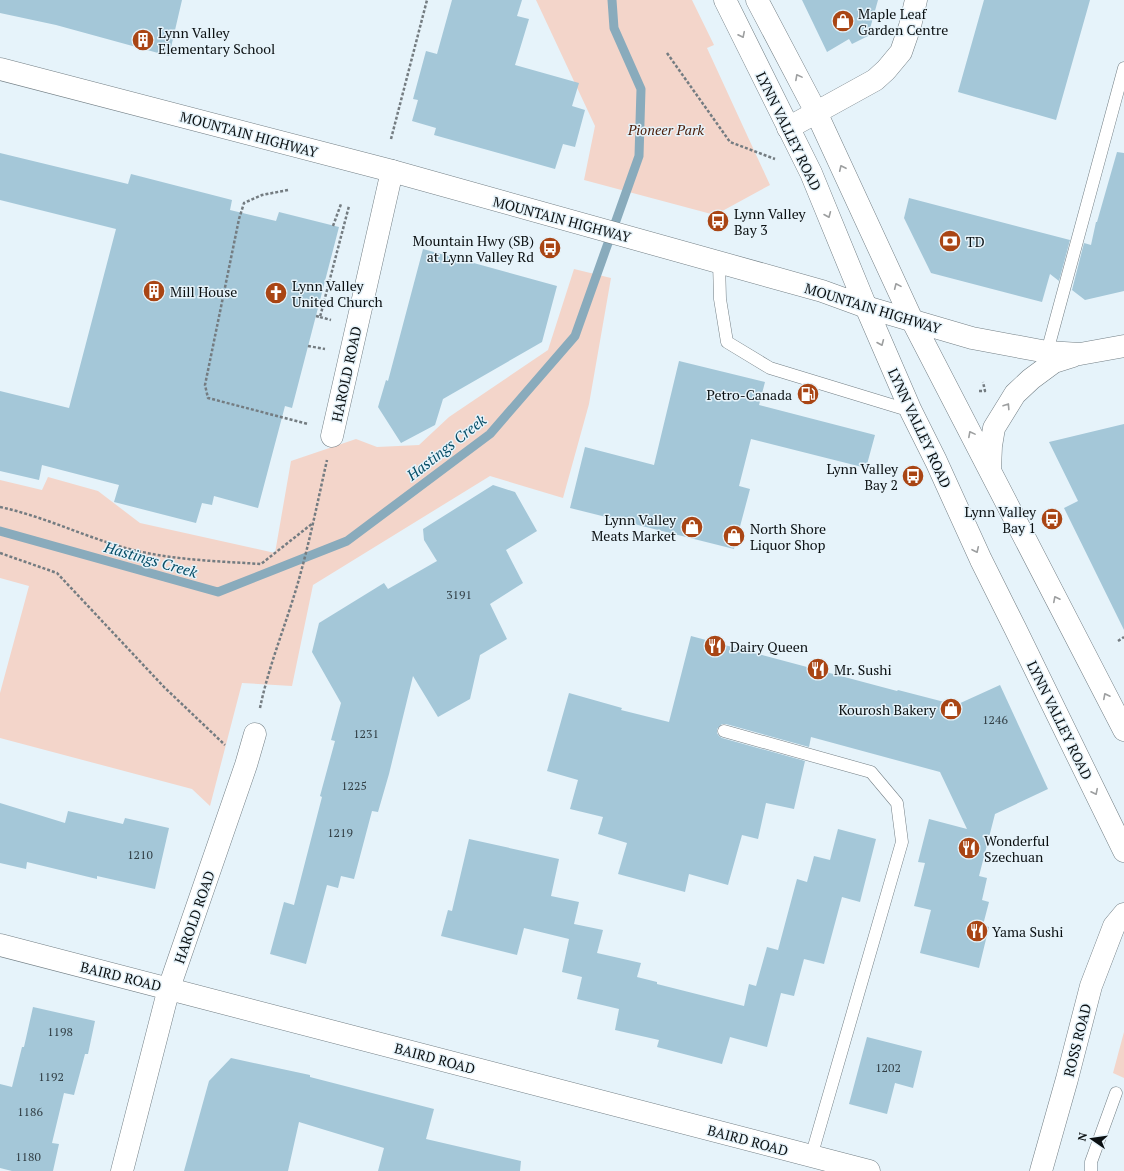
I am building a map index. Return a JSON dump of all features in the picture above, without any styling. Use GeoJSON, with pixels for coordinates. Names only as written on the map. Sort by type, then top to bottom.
{"type":"FeatureCollection","features":[{"type":"Feature","properties":{"kind":"street","name":"LYNN VALLEY ROAD"},"geometry":{"type":"LineString","coordinates":[[725,0],[810,173],[911,411],[981,560],[1124,851]]}},
{"type":"Feature","properties":{"kind":"street"},"geometry":{"type":"LineString","coordinates":[[757,0],[816,112],[913,322],[1124,730]]}},
{"type":"Feature","properties":{"kind":"street"},"geometry":{"type":"LineString","coordinates":[[788,128],[875,80],[886,70],[901,52],[910,26],[916,0]]}},
{"type":"Feature","properties":{"kind":"street","name":"MOUNTAIN HIGHWAY"},"geometry":{"type":"LineString","coordinates":[[0,69],[392,171],[822,291],[913,322],[972,338],[1047,352],[1080,354],[1124,346]]}},
{"type":"Feature","properties":{"kind":"street","name":"HAROLD ROAD"},"geometry":{"type":"LineString","coordinates":[[333,433],[392,171]]}},
{"type":"Feature","properties":{"kind":"street"},"geometry":{"type":"LineString","coordinates":[[990,469],[991,446],[994,428],[1015,394],[1030,379],[1054,362],[1080,354]]}},
{"type":"Feature","properties":{"kind":"street","name":"HAROLD ROAD"},"geometry":{"type":"LineString","coordinates":[[122,1171],[169,988],[246,765],[255,734]]}},
{"type":"Feature","properties":{"kind":"street","name":"ROSS ROAD"},"geometry":{"type":"LineString","coordinates":[[1041,1171],[1091,986],[1114,926],[1124,914]]}},
{"type":"Feature","properties":{"kind":"street","name":"BAIRD ROAD"},"geometry":{"type":"LineString","coordinates":[[0,945],[869,1171]]}},
{"type":"Feature","properties":{"kind":"lane"},"geometry":{"type":"LineString","coordinates":[[1047,352],[1118,114],[1124,68]]}},
{"type":"Feature","properties":{"kind":"lane"},"geometry":{"type":"LineString","coordinates":[[719,262],[720,299],[727,342],[770,368],[911,411]]}},
{"type":"Feature","properties":{"kind":"lane"},"geometry":{"type":"LineString","coordinates":[[724,732],[871,772],[898,803],[902,842],[811,1156]]}},
{"type":"Feature","properties":{"kind":"lane"},"geometry":{"type":"LineString","coordinates":[[1091,1171],[1091,1162],[1116,1093]]}},
{"type":"Feature","properties":{"kind":"path"},"geometry":{"type":"LineString","coordinates":[[390,139],[427,0]]}},
{"type":"Feature","properties":{"kind":"path"},"geometry":{"type":"LineString","coordinates":[[666,53],[730,142],[777,160]]}},
{"type":"Feature","properties":{"kind":"path"},"geometry":{"type":"LineString","coordinates":[[255,734],[264,689],[299,579],[333,433],[208,398],[205,385],[239,219],[244,203],[262,195],[288,190]]}},
{"type":"Feature","properties":{"kind":"path"},"geometry":{"type":"LineString","coordinates":[[333,226],[341,204]]}},
{"type":"Feature","properties":{"kind":"path"},"geometry":{"type":"LineString","coordinates":[[316,316],[320,317],[349,206]]}},
{"type":"Feature","properties":{"kind":"path"},"geometry":{"type":"LineString","coordinates":[[979,391],[985,391],[983,382]]}},
{"type":"Feature","properties":{"kind":"path"},"geometry":{"type":"LineString","coordinates":[[0,507],[22,512],[122,547],[141,552],[196,560],[261,564],[313,523]]}},
{"type":"Feature","properties":{"kind":"path"},"geometry":{"type":"LineString","coordinates":[[0,553],[57,573],[164,687],[246,765]]}},
{"type":"Feature","properties":{"kind":"path"},"geometry":{"type":"LineString","coordinates":[[1118,641],[1124,637]]}},
{"type":"Feature","properties":{"kind":"green space","name":"Pioneer Park"},"geometry":{"type":"Polygon","coordinates":[[[536,0],[692,0],[714,45],[707,48],[770,185],[715,215],[584,180],[595,126],[536,0]]]}},
{"type":"Feature","properties":{"kind":"green space"},"geometry":{"type":"Polygon","coordinates":[[[574,269],[611,278],[589,404],[563,498],[490,476],[313,585],[292,686],[242,683],[210,806],[192,789],[0,738],[0,693],[29,586],[0,578],[0,480],[42,490],[48,477],[98,491],[140,523],[275,553],[291,461],[356,439],[377,447],[419,445],[449,417],[548,350],[574,269]]]}},
{"type":"Feature","properties":{"kind":"green space"},"geometry":{"type":"Polygon","coordinates":[[[1124,1032],[1124,1078],[1113,1073],[1124,1032]]]}},
{"type":"Feature","properties":{"kind":"building","name":"Lynn Valley Elementary School"},"geometry":{"type":"Polygon","coordinates":[[[0,0],[182,0],[169,56],[56,25],[0,13],[0,0]]]}},
{"type":"Feature","properties":{"kind":"building"},"geometry":{"type":"Polygon","coordinates":[[[452,0],[522,0],[517,16],[529,19],[515,65],[579,83],[572,106],[585,110],[575,147],[563,144],[555,169],[434,135],[436,128],[412,121],[418,100],[413,99],[426,51],[437,54],[452,0]]]}},
{"type":"Feature","properties":{"kind":"building","name":"Maple Leaf Garden Centre"},"geometry":{"type":"Polygon","coordinates":[[[802,0],[878,0],[868,36],[852,44],[849,39],[827,52],[802,0]]]}},
{"type":"Feature","properties":{"kind":"building"},"geometry":{"type":"Polygon","coordinates":[[[984,0],[1090,0],[1056,120],[958,92],[984,0]]]}},
{"type":"Feature","properties":{"kind":"building"},"geometry":{"type":"Polygon","coordinates":[[[1117,152],[1124,153],[1124,291],[1085,300],[1072,290],[1084,243],[1091,245],[1096,222],[1117,152]]]}},
{"type":"Feature","properties":{"kind":"building"},"geometry":{"type":"Polygon","coordinates":[[[0,153],[128,184],[131,174],[232,200],[230,210],[276,221],[279,212],[339,227],[292,408],[285,406],[258,508],[214,496],[212,505],[202,503],[196,523],[114,502],[119,485],[42,465],[39,480],[0,471],[0,391],[69,408],[116,229],[0,200],[0,153]]]}},
{"type":"Feature","properties":{"kind":"building"},"geometry":{"type":"Polygon","coordinates":[[[909,198],[1070,240],[1059,281],[1050,274],[1042,302],[931,273],[904,218],[909,198]]]}},
{"type":"Feature","properties":{"kind":"building"},"geometry":{"type":"Polygon","coordinates":[[[423,249],[557,286],[542,342],[443,399],[435,425],[401,443],[378,407],[386,380],[388,381],[423,249]]]}},
{"type":"Feature","properties":{"kind":"building"},"geometry":{"type":"Polygon","coordinates":[[[679,361],[765,382],[759,405],[875,435],[866,468],[751,439],[739,486],[750,489],[734,549],[570,508],[585,447],[654,465],[679,361]]]}},
{"type":"Feature","properties":{"kind":"building"},"geometry":{"type":"Polygon","coordinates":[[[1124,424],[1124,630],[1064,508],[1078,501],[1049,442],[1124,424]]]}},
{"type":"Feature","properties":{"kind":"building"},"geometry":{"type":"Polygon","coordinates":[[[493,485],[515,492],[537,531],[506,550],[523,583],[490,604],[507,639],[480,655],[470,699],[438,717],[413,676],[378,812],[372,811],[354,879],[341,876],[338,888],[327,885],[306,964],[270,954],[284,902],[294,905],[322,797],[320,796],[335,741],[331,740],[341,703],[312,652],[319,623],[384,583],[388,589],[437,561],[424,540],[423,529],[493,485]]]}},
{"type":"Feature","properties":{"kind":"building"},"geometry":{"type":"Polygon","coordinates":[[[691,636],[897,691],[898,690],[956,705],[1000,685],[1048,789],[995,814],[979,876],[987,878],[982,900],[989,902],[983,925],[989,927],[979,968],[920,953],[931,910],[914,906],[925,863],[918,862],[929,819],[967,829],[940,772],[811,737],[809,747],[726,724],[722,724],[717,729],[717,733],[722,738],[805,761],[794,809],[766,803],[758,839],[742,835],[728,885],[689,874],[685,892],[618,874],[627,843],[598,834],[603,817],[570,809],[578,780],[547,771],[569,693],[622,708],[621,710],[669,722],[691,636]]]}},
{"type":"Feature","properties":{"kind":"building"},"geometry":{"type":"Polygon","coordinates":[[[0,803],[65,823],[68,811],[123,824],[125,818],[169,828],[155,889],[97,876],[97,879],[27,862],[26,869],[0,863],[0,803]]]}},
{"type":"Feature","properties":{"kind":"building"},"geometry":{"type":"Polygon","coordinates":[[[838,829],[876,839],[860,902],[842,897],[824,964],[804,959],[794,996],[781,993],[767,1047],[730,1037],[722,1064],[657,1047],[659,1040],[615,1030],[619,1009],[577,999],[582,977],[562,972],[569,939],[524,928],[517,955],[441,936],[448,910],[452,911],[469,839],[559,859],[551,896],[579,902],[574,924],[603,930],[597,953],[641,963],[637,977],[657,982],[657,984],[744,1006],[749,984],[756,986],[767,947],[778,950],[797,879],[807,882],[814,856],[830,860],[838,829]]]}},
{"type":"Feature","properties":{"kind":"building"},"geometry":{"type":"Polygon","coordinates":[[[33,1007],[95,1021],[88,1054],[85,1054],[74,1095],[64,1093],[52,1143],[59,1144],[53,1171],[12,1171],[0,1168],[0,1084],[12,1087],[22,1047],[24,1047],[33,1007]]]}},
{"type":"Feature","properties":{"kind":"building"},"geometry":{"type":"Polygon","coordinates":[[[867,1037],[922,1051],[913,1088],[895,1083],[887,1114],[849,1104],[867,1037]]]}},
{"type":"Feature","properties":{"kind":"building"},"geometry":{"type":"Polygon","coordinates":[[[231,1058],[310,1075],[310,1077],[434,1109],[426,1139],[521,1161],[520,1171],[378,1171],[384,1148],[299,1122],[288,1171],[184,1171],[209,1081],[231,1058]]]}},
{"type":"Feature","properties":{"kind":"waterway","name":"Hastings Creek"},"geometry":{"type":"LineString","coordinates":[[0,531],[218,592],[347,541],[490,434],[575,336],[639,156],[641,89],[614,28],[612,0]]}},
{"type":"Feature","properties":{"kind":"place","name":"Maple Leaf Garden Centre"},"geometry":{"type":"Point","coordinates":[843,21]}},
{"type":"Feature","properties":{"kind":"place","name":"Lynn Valley Elementary School"},"geometry":{"type":"Point","coordinates":[143,40]}},
{"type":"Feature","properties":{"kind":"place","name":"Lynn Valley Bay 3"},"geometry":{"type":"Point","coordinates":[718,221]}},
{"type":"Feature","properties":{"kind":"place","name":"TD"},"geometry":{"type":"Point","coordinates":[950,241]}},
{"type":"Feature","properties":{"kind":"place","name":"Mountain Hwy (SB) at Lynn Valley Rd"},"geometry":{"type":"Point","coordinates":[550,248]}},
{"type":"Feature","properties":{"kind":"place","name":"Mill House"},"geometry":{"type":"Point","coordinates":[154,291]}},
{"type":"Feature","properties":{"kind":"place","name":"Lynn Valley United Church"},"geometry":{"type":"Point","coordinates":[276,293]}},
{"type":"Feature","properties":{"kind":"place","name":"Petro-Canada"},"geometry":{"type":"Point","coordinates":[808,394]}},
{"type":"Feature","properties":{"kind":"place","name":"Lynn Valley Bay 2"},"geometry":{"type":"Point","coordinates":[913,476]}},
{"type":"Feature","properties":{"kind":"place","name":"Lynn Valley Bay 1"},"geometry":{"type":"Point","coordinates":[1052,519]}},
{"type":"Feature","properties":{"kind":"place","name":"Lynn Valley Meats Market"},"geometry":{"type":"Point","coordinates":[692,527]}},
{"type":"Feature","properties":{"kind":"place","name":"North Shore Liquor Shop"},"geometry":{"type":"Point","coordinates":[734,536]}},
{"type":"Feature","properties":{"kind":"place","name":"Dairy Queen"},"geometry":{"type":"Point","coordinates":[715,646]}},
{"type":"Feature","properties":{"kind":"place","name":"Mr. Sushi"},"geometry":{"type":"Point","coordinates":[818,669]}},
{"type":"Feature","properties":{"kind":"place","name":"Kourosh Bakery"},"geometry":{"type":"Point","coordinates":[951,709]}},
{"type":"Feature","properties":{"kind":"place","name":"Wonderful Szechuan"},"geometry":{"type":"Point","coordinates":[969,848]}},
{"type":"Feature","properties":{"kind":"place","name":"Yama Sushi"},"geometry":{"type":"Point","coordinates":[977,931]}}]}
